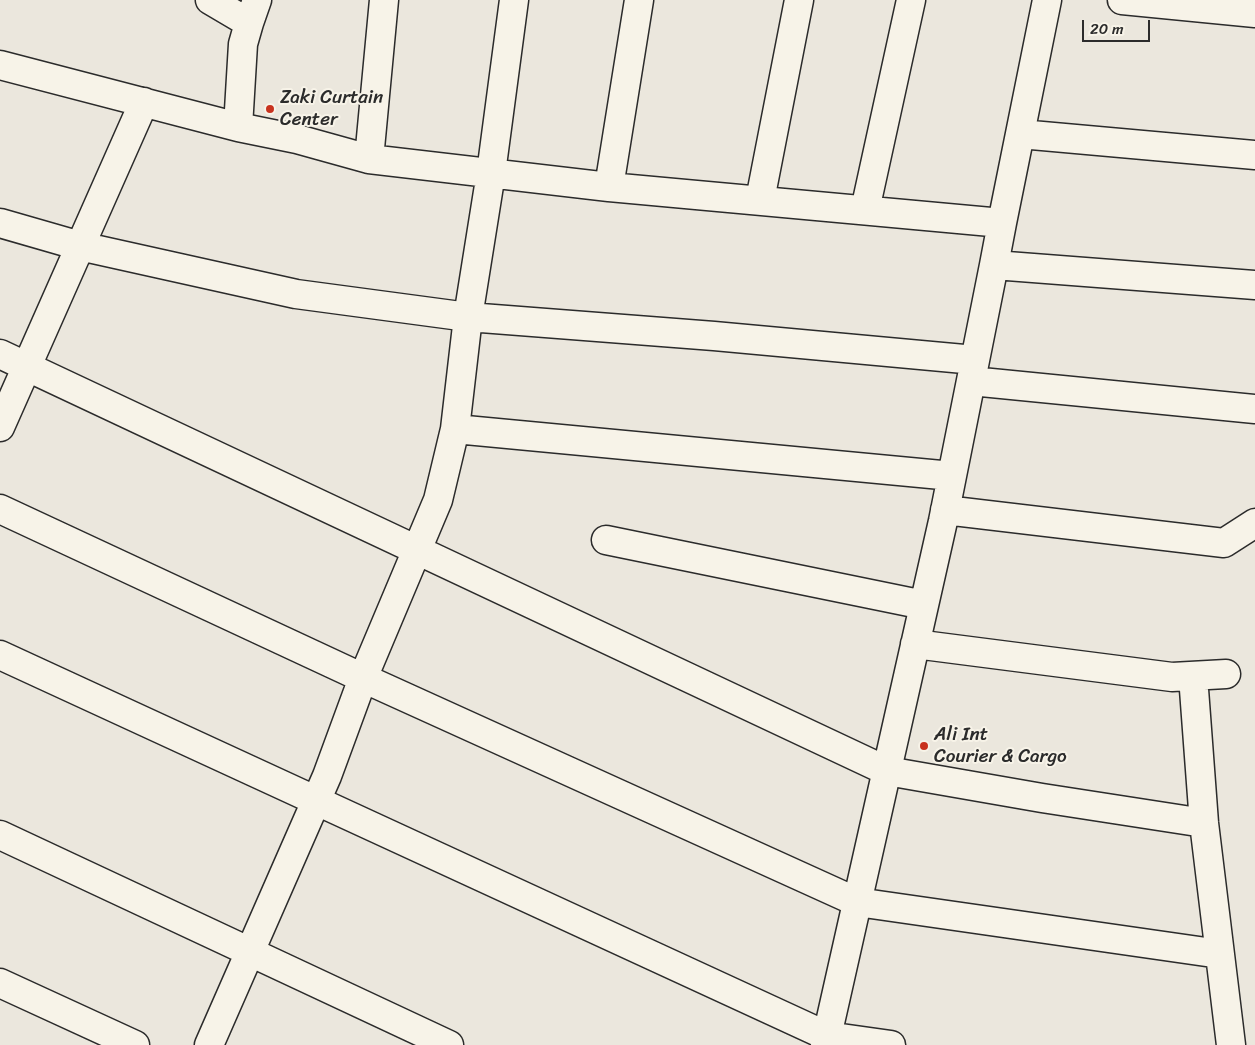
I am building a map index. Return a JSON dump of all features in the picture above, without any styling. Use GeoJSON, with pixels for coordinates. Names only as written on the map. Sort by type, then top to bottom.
{"type":"FeatureCollection","features":[{"type":"Feature","properties":{"kind":"street"},"geometry":{"type":"LineString","coordinates":[[210,0],[253,11],[242,44],[238,127]]}},
{"type":"Feature","properties":{"kind":"street"},"geometry":{"type":"LineString","coordinates":[[368,159],[384,0]]}},
{"type":"Feature","properties":{"kind":"street"},"geometry":{"type":"LineString","coordinates":[[209,1045],[327,776],[363,678],[438,500],[455,429],[468,317],[491,173],[514,0]]}},
{"type":"Feature","properties":{"kind":"street"},"geometry":{"type":"LineString","coordinates":[[609,187],[639,0]]}},
{"type":"Feature","properties":{"kind":"street"},"geometry":{"type":"LineString","coordinates":[[760,200],[799,0]]}},
{"type":"Feature","properties":{"kind":"street"},"geometry":{"type":"LineString","coordinates":[[865,210],[911,0]]}},
{"type":"Feature","properties":{"kind":"street"},"geometry":{"type":"LineString","coordinates":[[826,1041],[945,510],[1047,0]]}},
{"type":"Feature","properties":{"kind":"street"},"geometry":{"type":"LineString","coordinates":[[1122,0],[1255,13]]}},
{"type":"Feature","properties":{"kind":"street"},"geometry":{"type":"LineString","coordinates":[[0,65],[238,127],[297,139],[368,159],[609,187],[1002,223]]}},
{"type":"Feature","properties":{"kind":"street"},"geometry":{"type":"LineString","coordinates":[[0,427],[144,102]]}},
{"type":"Feature","properties":{"kind":"street"},"geometry":{"type":"LineString","coordinates":[[1020,134],[1255,155]]}},
{"type":"Feature","properties":{"kind":"street"},"geometry":{"type":"LineString","coordinates":[[0,223],[80,246],[296,294],[468,317],[714,336],[1255,409]]}},
{"type":"Feature","properties":{"kind":"street"},"geometry":{"type":"LineString","coordinates":[[994,265],[1255,285]]}},
{"type":"Feature","properties":{"kind":"street"},"geometry":{"type":"LineString","coordinates":[[0,354],[887,771],[1042,798],[1204,823]]}},
{"type":"Feature","properties":{"kind":"street"},"geometry":{"type":"LineString","coordinates":[[455,429],[952,476]]}},
{"type":"Feature","properties":{"kind":"street"},"geometry":{"type":"LineString","coordinates":[[0,509],[363,678],[858,902],[1220,954]]}},
{"type":"Feature","properties":{"kind":"street"},"geometry":{"type":"LineString","coordinates":[[945,510],[1224,543],[1255,523]]}},
{"type":"Feature","properties":{"kind":"street"},"geometry":{"type":"LineString","coordinates":[[606,540],[924,605]]}},
{"type":"Feature","properties":{"kind":"street"},"geometry":{"type":"LineString","coordinates":[[915,644],[1172,677],[1226,674]]}},
{"type":"Feature","properties":{"kind":"street"},"geometry":{"type":"LineString","coordinates":[[0,655],[826,1041],[891,1045]]}},
{"type":"Feature","properties":{"kind":"street"},"geometry":{"type":"LineString","coordinates":[[1193,676],[1204,823],[1231,1045]]}},
{"type":"Feature","properties":{"kind":"street"},"geometry":{"type":"LineString","coordinates":[[0,835],[449,1045]]}},
{"type":"Feature","properties":{"kind":"street"},"geometry":{"type":"LineString","coordinates":[[0,983],[135,1045]]}},
{"type":"Feature","properties":{"kind":"place","name":"Zaki Curtain Center"},"geometry":{"type":"Point","coordinates":[270,109]}},
{"type":"Feature","properties":{"kind":"place","name":"Ali Int Courier & Cargo"},"geometry":{"type":"Point","coordinates":[924,746]}}]}
